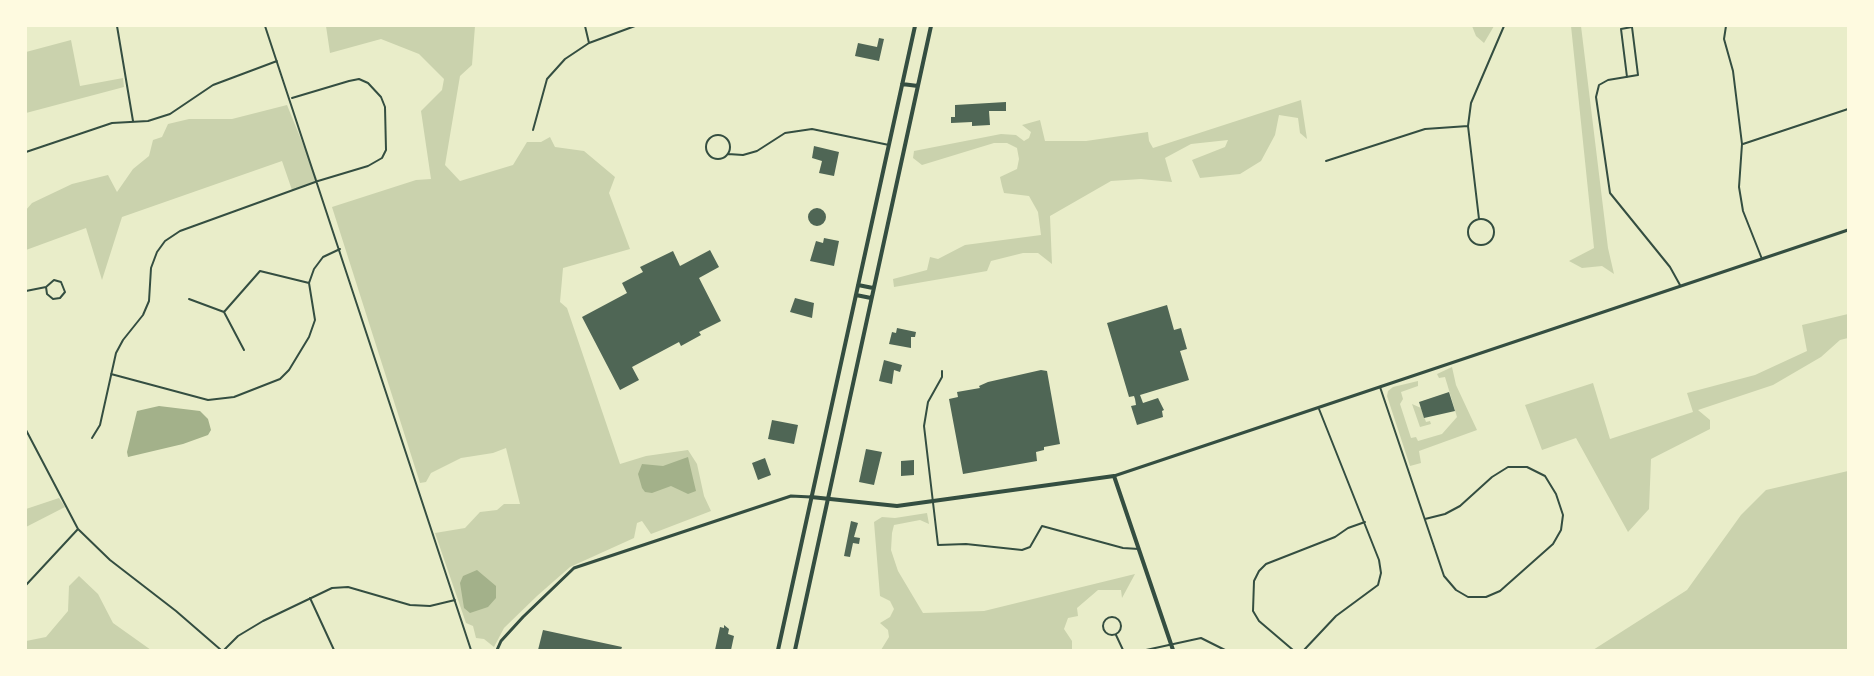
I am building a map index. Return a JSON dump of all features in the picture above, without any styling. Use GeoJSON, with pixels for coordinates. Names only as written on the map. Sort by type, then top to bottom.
{"type":"FeatureCollection","features":[{"type":"Feature","properties":{"kind":"main road"},"geometry":{"type":"LineString","coordinates":[[778,651],[915,26]]}},
{"type":"Feature","properties":{"kind":"main road"},"geometry":{"type":"LineString","coordinates":[[795,651],[931,26]]}},
{"type":"Feature","properties":{"kind":"main road"},"geometry":{"type":"LineString","coordinates":[[902,84],[918,86]]}},
{"type":"Feature","properties":{"kind":"main road"},"geometry":{"type":"LineString","coordinates":[[858,285],[873,288]]}},
{"type":"Feature","properties":{"kind":"main road"},"geometry":{"type":"LineString","coordinates":[[856,295],[871,298]]}},
{"type":"Feature","properties":{"kind":"main road"},"geometry":{"type":"LineString","coordinates":[[811,497],[897,506],[1114,476],[1173,651]]}},
{"type":"Feature","properties":{"kind":"street"},"geometry":{"type":"LineString","coordinates":[[117,26],[133,121]]}},
{"type":"Feature","properties":{"kind":"street"},"geometry":{"type":"LineString","coordinates":[[265,26],[291,98],[471,651]]}},
{"type":"Feature","properties":{"kind":"street"},"geometry":{"type":"LineString","coordinates":[[585,26],[589,43]]}},
{"type":"Feature","properties":{"kind":"street"},"geometry":{"type":"LineString","coordinates":[[533,130],[548,79],[565,59],[589,43],[635,26]]}},
{"type":"Feature","properties":{"kind":"street"},"geometry":{"type":"LineString","coordinates":[[1479,219],[1468,126],[1475,87],[1503,26]]}},
{"type":"Feature","properties":{"kind":"street"},"geometry":{"type":"LineString","coordinates":[[1726,26],[1724,39],[1733,71],[1742,144],[1739,187],[1743,211],[1762,259]]}},
{"type":"Feature","properties":{"kind":"street"},"geometry":{"type":"LineString","coordinates":[[1627,77],[1621,29],[1632,27],[1638,75],[1627,77],[1608,80],[1599,85],[1596,97],[1610,193],[1670,267],[1680,285]]}},
{"type":"Feature","properties":{"kind":"street"},"geometry":{"type":"LineString","coordinates":[[26,152],[112,123],[148,121],[170,114],[213,85],[277,61]]}},
{"type":"Feature","properties":{"kind":"street"},"geometry":{"type":"LineString","coordinates":[[92,438],[100,425],[116,354],[123,340],[143,315],[149,301],[152,268],[157,252],[165,241],[180,231],[318,181],[372,165],[382,158],[386,150],[383,101],[372,87],[359,79],[291,98]]}},
{"type":"Feature","properties":{"kind":"street"},"geometry":{"type":"LineString","coordinates":[[1742,144],[1848,109]]}},
{"type":"Feature","properties":{"kind":"street"},"geometry":{"type":"LineString","coordinates":[[1326,161],[1425,129],[1468,126]]}},
{"type":"Feature","properties":{"kind":"street"},"geometry":{"type":"LineString","coordinates":[[728,154],[729,143],[725,137],[717,135],[707,140],[705,150],[711,158],[720,159],[728,154],[743,155],[757,151],[785,133],[812,129],[889,145]]}},
{"type":"Feature","properties":{"kind":"street"},"geometry":{"type":"LineString","coordinates":[[1479,219],[1489,222],[1494,230],[1491,240],[1482,245],[1472,242],[1467,234],[1470,224],[1479,219]]}},
{"type":"Feature","properties":{"kind":"street"},"geometry":{"type":"LineString","coordinates":[[1114,476],[1848,230]]}},
{"type":"Feature","properties":{"kind":"street"},"geometry":{"type":"LineString","coordinates":[[111,374],[208,400],[227,399],[265,387],[280,379],[289,370],[309,337],[315,320],[309,283],[314,268],[323,257],[340,249]]}},
{"type":"Feature","properties":{"kind":"street"},"geometry":{"type":"LineString","coordinates":[[224,312],[260,271],[309,283]]}},
{"type":"Feature","properties":{"kind":"street"},"geometry":{"type":"LineString","coordinates":[[26,291],[46,287],[50,281],[58,280],[63,285],[64,292],[60,298],[53,299],[47,294],[46,287]]}},
{"type":"Feature","properties":{"kind":"street"},"geometry":{"type":"LineString","coordinates":[[189,299],[224,312],[244,350]]}},
{"type":"Feature","properties":{"kind":"street"},"geometry":{"type":"LineString","coordinates":[[942,371],[942,377],[928,402],[924,420],[938,545],[966,544],[1022,550],[1030,547],[1042,526],[1123,548],[1140,549]]}},
{"type":"Feature","properties":{"kind":"street"},"geometry":{"type":"LineString","coordinates":[[1380,387],[1444,576],[1455,590],[1468,597],[1486,597],[1500,591],[1553,544],[1561,530],[1563,515],[1556,494],[1545,476],[1527,467],[1508,467],[1492,477],[1460,506],[1445,514],[1425,519]]}},
{"type":"Feature","properties":{"kind":"street"},"geometry":{"type":"LineString","coordinates":[[1304,651],[1336,616],[1378,585],[1382,573],[1365,522],[1319,409]]}},
{"type":"Feature","properties":{"kind":"street"},"geometry":{"type":"LineString","coordinates":[[26,430],[78,530],[110,560],[176,611],[222,651],[238,636],[263,621],[332,588],[348,587],[410,605],[430,606],[455,600]]}},
{"type":"Feature","properties":{"kind":"street"},"geometry":{"type":"LineString","coordinates":[[497,651],[523,617],[574,568],[791,496],[811,497]]}},
{"type":"Feature","properties":{"kind":"street"},"geometry":{"type":"LineString","coordinates":[[1293,651],[1259,621],[1253,611],[1254,581],[1259,571],[1266,564],[1335,537],[1348,528],[1365,522]]}},
{"type":"Feature","properties":{"kind":"street"},"geometry":{"type":"LineString","coordinates":[[26,585],[78,530]]}},
{"type":"Feature","properties":{"kind":"street"},"geometry":{"type":"LineString","coordinates":[[26,589],[26,600]]}},
{"type":"Feature","properties":{"kind":"street"},"geometry":{"type":"LineString","coordinates":[[310,598],[334,651]]}},
{"type":"Feature","properties":{"kind":"street"},"geometry":{"type":"LineString","coordinates":[[1108,618],[1115,618],[1120,623],[1120,630],[1116,634],[1109,635],[1104,630],[1104,623],[1108,618]]}},
{"type":"Feature","properties":{"kind":"street"},"geometry":{"type":"LineString","coordinates":[[1116,634],[1123,651]]}},
{"type":"Feature","properties":{"kind":"street"},"geometry":{"type":"LineString","coordinates":[[1146,651],[1201,638],[1225,651]]}},
{"type":"Feature","properties":{"kind":"shaded area"},"geometry":{"type":"Polygon","coordinates":[[[326,26],[475,26],[472,65],[460,76],[445,165],[460,181],[513,165],[527,142],[541,142],[550,137],[555,147],[584,151],[615,177],[609,193],[630,249],[563,268],[560,302],[567,308],[620,464],[646,456],[688,450],[697,464],[704,496],[711,511],[651,534],[642,521],[637,523],[634,538],[570,567],[504,628],[494,647],[484,639],[476,638],[473,626],[466,623],[435,533],[465,528],[480,512],[497,510],[504,504],[520,504],[506,448],[493,453],[461,458],[431,473],[426,482],[420,483],[332,207],[416,180],[431,179],[421,111],[442,90],[444,79],[419,54],[381,39],[330,53],[326,26]]]}},
{"type":"Feature","properties":{"kind":"shaded area"},"geometry":{"type":"Polygon","coordinates":[[[1472,26],[1494,26],[1484,43],[1476,36],[1472,26]]]}},
{"type":"Feature","properties":{"kind":"shaded area"},"geometry":{"type":"Polygon","coordinates":[[[1571,26],[1581,26],[1608,248],[1614,274],[1602,266],[1582,268],[1569,261],[1594,248],[1571,26]]]}},
{"type":"Feature","properties":{"kind":"shaded area"},"geometry":{"type":"Polygon","coordinates":[[[71,40],[80,86],[123,78],[124,87],[26,113],[26,52],[71,40]]]}},
{"type":"Feature","properties":{"kind":"shaded area"},"geometry":{"type":"Polygon","coordinates":[[[1301,100],[1307,139],[1300,133],[1298,118],[1279,115],[1275,135],[1261,161],[1240,174],[1200,178],[1192,160],[1225,147],[1228,140],[1191,144],[1165,158],[1172,182],[1141,179],[1111,181],[1050,216],[1052,264],[1038,253],[1023,253],[991,261],[987,271],[894,287],[893,279],[927,270],[930,257],[938,259],[965,245],[1041,235],[1038,212],[1029,196],[1004,193],[1002,186],[1000,177],[1017,169],[1019,159],[1017,148],[1007,143],[994,143],[922,165],[913,158],[914,151],[1001,134],[1016,135],[1024,141],[1029,138],[1031,132],[1022,125],[1040,120],[1045,141],[1086,141],[1148,132],[1153,148],[1301,100]]]}},
{"type":"Feature","properties":{"kind":"shaded area"},"geometry":{"type":"Polygon","coordinates":[[[287,105],[318,181],[292,190],[282,161],[122,217],[102,280],[86,228],[26,250],[26,210],[32,203],[72,184],[108,175],[117,192],[133,169],[149,156],[153,140],[162,137],[168,124],[189,119],[232,119],[287,105]]]}},
{"type":"Feature","properties":{"kind":"shaded area"},"geometry":{"type":"Polygon","coordinates":[[[1848,314],[1848,338],[1840,340],[1821,357],[1773,385],[1698,410],[1710,420],[1710,429],[1651,459],[1649,509],[1628,532],[1576,438],[1542,450],[1525,405],[1593,383],[1610,439],[1693,412],[1687,393],[1755,375],[1807,351],[1802,325],[1848,314]]]}},
{"type":"Feature","properties":{"kind":"shaded area"},"geometry":{"type":"Polygon","coordinates":[[[1452,367],[1456,385],[1477,430],[1419,451],[1421,463],[1410,466],[1387,396],[1388,391],[1393,387],[1418,381],[1418,386],[1401,392],[1403,399],[1400,404],[1411,438],[1416,437],[1418,441],[1442,434],[1457,417],[1445,377],[1439,378],[1437,374],[1452,367]]]}},
{"type":"Feature","properties":{"kind":"shaded area"},"geometry":{"type":"Polygon","coordinates":[[[1412,404],[1421,408],[1426,422],[1430,421],[1431,424],[1420,427],[1412,404]]]}},
{"type":"Feature","properties":{"kind":"shaded area"},"geometry":{"type":"Polygon","coordinates":[[[159,406],[200,411],[208,419],[211,430],[208,435],[183,444],[128,457],[127,452],[137,411],[159,406]]]}},
{"type":"Feature","properties":{"kind":"shaded area"},"geometry":{"type":"Polygon","coordinates":[[[688,457],[696,491],[688,494],[671,486],[652,493],[645,492],[642,488],[638,474],[642,464],[663,466],[688,457]]]}},
{"type":"Feature","properties":{"kind":"shaded area"},"geometry":{"type":"Polygon","coordinates":[[[1848,471],[1848,650],[1593,650],[1687,590],[1741,515],[1766,490],[1848,471]]]}},
{"type":"Feature","properties":{"kind":"shaded area"},"geometry":{"type":"Polygon","coordinates":[[[59,498],[65,507],[26,527],[26,509],[59,498]]]}},
{"type":"Feature","properties":{"kind":"shaded area"},"geometry":{"type":"Polygon","coordinates":[[[927,513],[929,524],[920,520],[894,525],[891,550],[898,571],[923,613],[984,611],[1135,574],[1122,598],[1121,590],[1098,590],[1077,608],[1078,616],[1068,618],[1064,629],[1072,641],[1072,650],[881,650],[889,637],[888,630],[880,623],[890,617],[894,609],[890,601],[880,596],[874,522],[882,517],[895,518],[927,513]]]}},
{"type":"Feature","properties":{"kind":"shaded area"},"geometry":{"type":"Polygon","coordinates":[[[477,570],[496,586],[496,598],[488,607],[470,613],[464,608],[460,583],[463,576],[477,570]]]}},
{"type":"Feature","properties":{"kind":"shaded area"},"geometry":{"type":"Polygon","coordinates":[[[79,576],[98,594],[113,623],[151,650],[26,650],[26,641],[46,637],[68,611],[69,586],[79,576]]]}},
{"type":"Feature","properties":{"kind":"building"},"geometry":{"type":"Polygon","coordinates":[[[879,38],[884,39],[879,61],[855,56],[858,43],[877,47],[879,38]]]}},
{"type":"Feature","properties":{"kind":"building"},"geometry":{"type":"Polygon","coordinates":[[[1006,102],[1006,111],[989,111],[990,125],[972,126],[972,122],[951,123],[951,117],[955,117],[955,105],[1006,102]]]}},
{"type":"Feature","properties":{"kind":"building"},"geometry":{"type":"Polygon","coordinates":[[[814,146],[839,152],[834,176],[819,173],[822,161],[812,158],[814,146]]]}},
{"type":"Feature","properties":{"kind":"building"},"geometry":{"type":"Polygon","coordinates":[[[817,208],[825,213],[826,217],[821,225],[817,226],[809,221],[808,217],[813,209],[817,208]]]}},
{"type":"Feature","properties":{"kind":"building"},"geometry":{"type":"Polygon","coordinates":[[[824,238],[839,241],[834,266],[810,261],[816,241],[823,243],[824,238]]]}},
{"type":"Feature","properties":{"kind":"building"},"geometry":{"type":"Polygon","coordinates":[[[710,250],[719,267],[699,278],[721,321],[699,332],[701,335],[681,346],[679,342],[632,367],[639,380],[620,390],[582,317],[627,293],[622,283],[643,272],[640,267],[673,251],[680,266],[710,250]]]}},
{"type":"Feature","properties":{"kind":"building"},"geometry":{"type":"Polygon","coordinates":[[[795,298],[814,303],[812,318],[790,312],[795,298]]]}},
{"type":"Feature","properties":{"kind":"building"},"geometry":{"type":"Polygon","coordinates":[[[1167,305],[1174,330],[1181,328],[1187,349],[1180,351],[1189,380],[1140,395],[1143,403],[1158,398],[1164,410],[1162,411],[1163,417],[1137,425],[1131,406],[1136,405],[1135,399],[1134,396],[1129,397],[1107,323],[1167,305]]]}},
{"type":"Feature","properties":{"kind":"building"},"geometry":{"type":"Polygon","coordinates":[[[897,328],[916,332],[915,337],[911,337],[911,348],[889,344],[892,332],[896,333],[897,328]]]}},
{"type":"Feature","properties":{"kind":"building"},"geometry":{"type":"Polygon","coordinates":[[[884,360],[902,365],[900,372],[894,370],[892,384],[879,381],[884,360]]]}},
{"type":"Feature","properties":{"kind":"building"},"geometry":{"type":"Polygon","coordinates":[[[1041,370],[1047,371],[1060,444],[1044,447],[1044,450],[1036,452],[1037,461],[963,474],[949,399],[958,397],[957,392],[980,388],[979,386],[988,382],[1041,370]]]}},
{"type":"Feature","properties":{"kind":"building"},"geometry":{"type":"Polygon","coordinates":[[[1449,392],[1455,411],[1424,418],[1419,402],[1449,392]]]}},
{"type":"Feature","properties":{"kind":"building"},"geometry":{"type":"Polygon","coordinates":[[[772,420],[798,425],[794,444],[768,439],[772,420]]]}},
{"type":"Feature","properties":{"kind":"building"},"geometry":{"type":"Polygon","coordinates":[[[866,449],[882,452],[874,485],[859,482],[866,449]]]}},
{"type":"Feature","properties":{"kind":"building"},"geometry":{"type":"Polygon","coordinates":[[[765,458],[771,475],[758,480],[752,463],[765,458]]]}},
{"type":"Feature","properties":{"kind":"building"},"geometry":{"type":"Polygon","coordinates":[[[914,460],[914,475],[901,476],[901,461],[914,460]]]}},
{"type":"Feature","properties":{"kind":"building"},"geometry":{"type":"Polygon","coordinates":[[[851,521],[858,523],[854,537],[860,538],[859,544],[853,543],[850,557],[844,556],[851,521]]]}},
{"type":"Feature","properties":{"kind":"building"},"geometry":{"type":"Polygon","coordinates":[[[724,625],[729,629],[728,634],[734,636],[731,650],[715,650],[720,627],[724,628],[724,625]]]}},
{"type":"Feature","properties":{"kind":"building"},"geometry":{"type":"Polygon","coordinates":[[[543,630],[622,647],[621,650],[538,650],[543,630]]]}}]}
